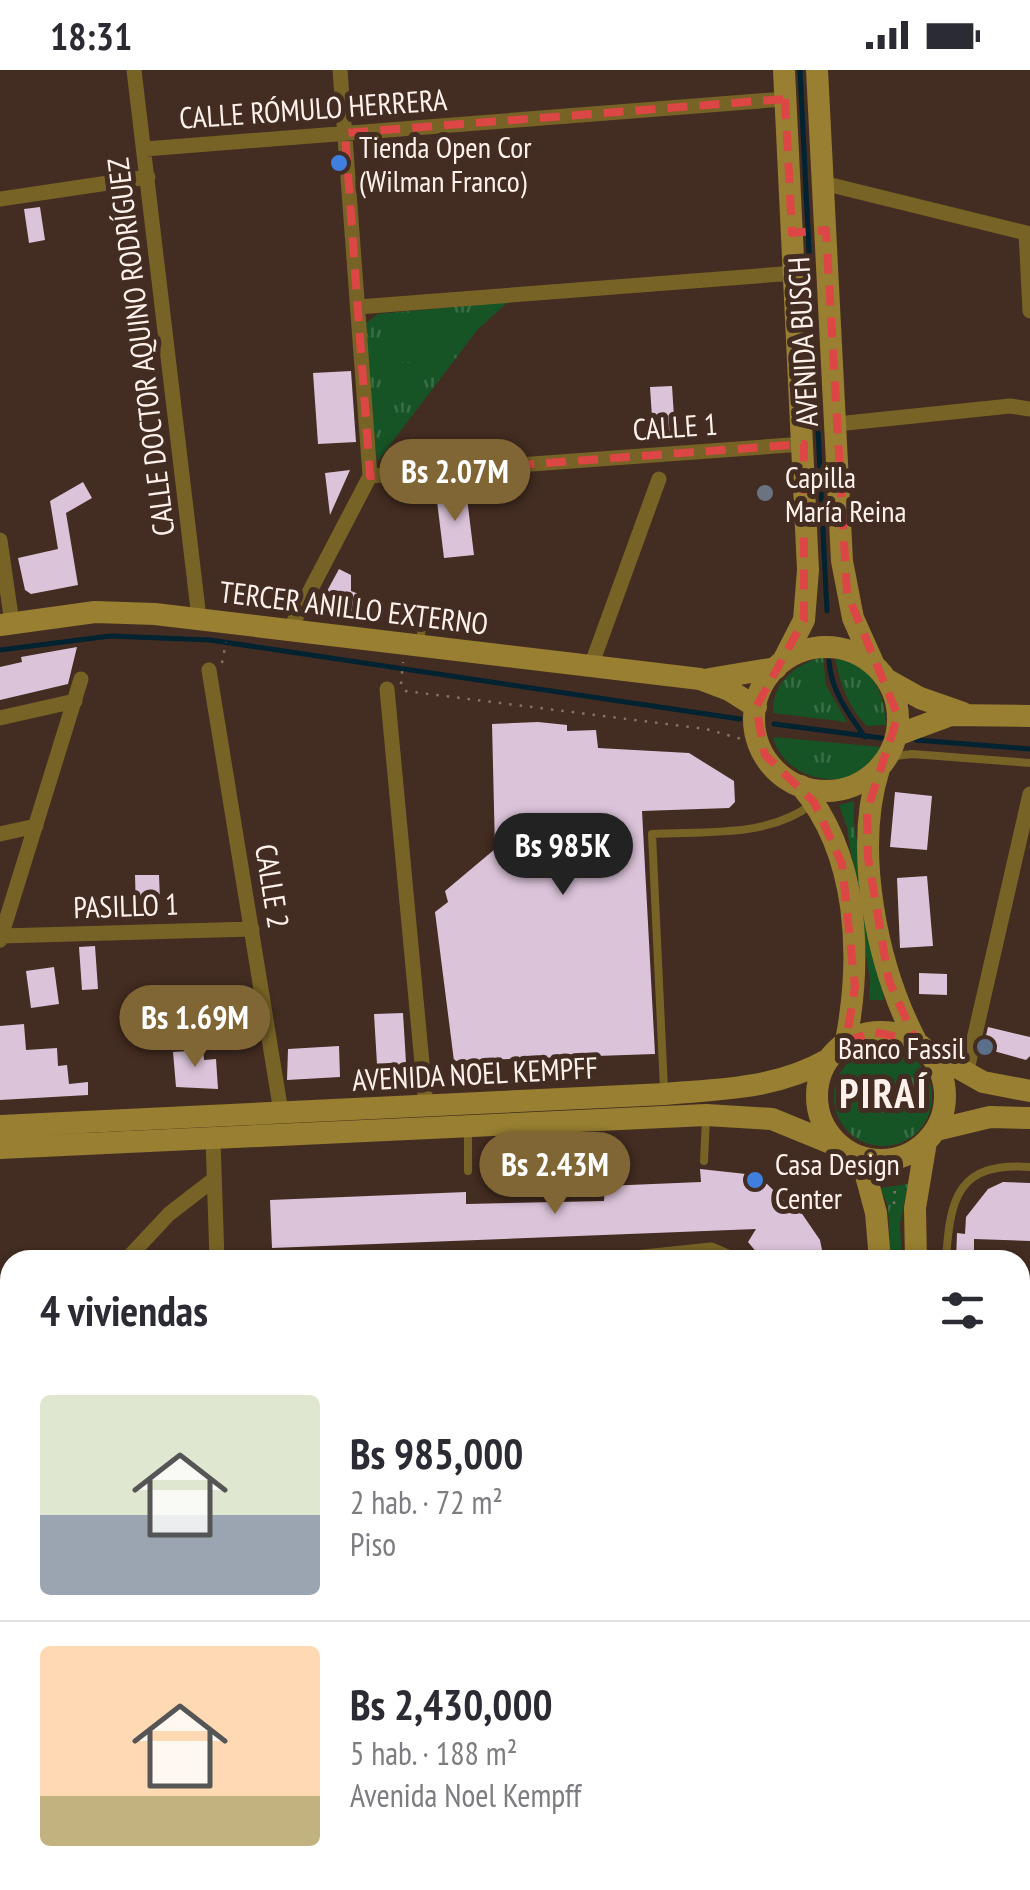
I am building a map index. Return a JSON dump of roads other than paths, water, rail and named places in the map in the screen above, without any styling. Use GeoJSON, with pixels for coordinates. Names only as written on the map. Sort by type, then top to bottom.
{"type":"FeatureCollection","features":[{"type":"Feature","properties":{"kind":"main road","name":"AVENIDA BUSCH"},"geometry":{"type":"LineString","coordinates":[[784,70],[785,99],[811,231],[837,424],[846,593],[880,672]]}},
{"type":"Feature","properties":{"kind":"main road","name":"AVENIDA BUSCH"},"geometry":{"type":"LineString","coordinates":[[779,664],[806,606],[804,444],[795,273],[823,184],[816,70]]}},
{"type":"Feature","properties":{"kind":"main road","name":"TERCER ANILLO EXTERNO"},"geometry":{"type":"LineString","coordinates":[[6,624],[96,612],[199,618],[412,650],[700,680],[729,690],[756,706]]}},
{"type":"Feature","properties":{"kind":"main road"},"geometry":{"type":"LineString","coordinates":[[846,1041],[855,986],[851,911],[842,864],[808,794],[772,766],[759,744],[756,706],[779,664],[804,650],[829,646],[854,652],[920,698],[972,715]]}},
{"type":"Feature","properties":{"kind":"main road","name":"TERCER ANILLO EXTERNO"},"geometry":{"type":"LineString","coordinates":[[700,680],[779,664]]}},
{"type":"Feature","properties":{"kind":"main road"},"geometry":{"type":"LineString","coordinates":[[880,672],[895,696],[888,753],[867,811],[868,858],[889,981],[921,1045],[936,1063],[946,1096],[931,1136],[920,1184],[917,1250]]}},
{"type":"Feature","properties":{"kind":"main road"},"geometry":{"type":"LineString","coordinates":[[808,794],[843,789],[933,720],[972,715],[1030,716]]}},
{"type":"Feature","properties":{"kind":"main road"},"geometry":{"type":"LineString","coordinates":[[879,1250],[871,1191],[852,1152],[822,1123],[816,1091],[827,1060],[846,1041],[888,1032],[921,1045],[966,1074],[1006,1089],[1030,1091]]}},
{"type":"Feature","properties":{"kind":"main road","name":"AVENIDA NOEL KEMPFF"},"geometry":{"type":"LineString","coordinates":[[0,1129],[100,1120],[664,1094],[759,1086],[805,1072],[827,1060]]}},
{"type":"Feature","properties":{"kind":"main road"},"geometry":{"type":"LineString","coordinates":[[334,1134],[346,1116],[390,1107]]}},
{"type":"Feature","properties":{"kind":"main road"},"geometry":{"type":"LineString","coordinates":[[218,1138],[271,1132],[279,1125],[281,1112]]}},
{"type":"Feature","properties":{"kind":"main road","name":"AVENIDA NOEL KEMPFF"},"geometry":{"type":"LineString","coordinates":[[0,1148],[468,1130],[706,1115],[772,1120],[852,1152]]}},
{"type":"Feature","properties":{"kind":"main road"},"geometry":{"type":"LineString","coordinates":[[852,1152],[896,1159],[931,1136],[990,1117],[1030,1118]]}},
{"type":"Feature","properties":{"kind":"street","name":"CALLE DOCTOR AQUINO RODRÍGUEZ"},"geometry":{"type":"LineString","coordinates":[[134,70],[199,618]]}},
{"type":"Feature","properties":{"kind":"street"},"geometry":{"type":"LineString","coordinates":[[290,630],[370,476],[340,70]]}},
{"type":"Feature","properties":{"kind":"street","name":"CALLE RÓMULO HERRERA"},"geometry":{"type":"LineString","coordinates":[[145,149],[785,99]]}},
{"type":"Feature","properties":{"kind":"street"},"geometry":{"type":"LineString","coordinates":[[0,199],[148,178]]}},
{"type":"Feature","properties":{"kind":"street"},"geometry":{"type":"LineString","coordinates":[[823,184],[1028,233],[1030,312]]}},
{"type":"Feature","properties":{"kind":"street"},"geometry":{"type":"LineString","coordinates":[[358,306],[795,273]]}},
{"type":"Feature","properties":{"kind":"street"},"geometry":{"type":"LineString","coordinates":[[837,424],[1010,406],[1030,409]]}},
{"type":"Feature","properties":{"kind":"street","name":"CALLE 1"},"geometry":{"type":"LineString","coordinates":[[370,476],[804,444]]}},
{"type":"Feature","properties":{"kind":"street"},"geometry":{"type":"LineString","coordinates":[[591,666],[659,480]]}},
{"type":"Feature","properties":{"kind":"street"},"geometry":{"type":"LineString","coordinates":[[0,540],[6,624]]}},
{"type":"Feature","properties":{"kind":"street","name":"CALLE 2"},"geometry":{"type":"LineString","coordinates":[[209,670],[281,1112]]}},
{"type":"Feature","properties":{"kind":"street"},"geometry":{"type":"LineString","coordinates":[[1,938],[81,679]]}},
{"type":"Feature","properties":{"kind":"street"},"geometry":{"type":"LineString","coordinates":[[394,687],[426,1106]]}},
{"type":"Feature","properties":{"kind":"street"},"geometry":{"type":"LineString","coordinates":[[0,718],[74,701]]}},
{"type":"Feature","properties":{"kind":"street"},"geometry":{"type":"LineString","coordinates":[[966,1074],[1030,794]]}},
{"type":"Feature","properties":{"kind":"street"},"geometry":{"type":"LineString","coordinates":[[0,834],[36,826]]}},
{"type":"Feature","properties":{"kind":"street","name":"PASILLO 1"},"geometry":{"type":"LineString","coordinates":[[1,938],[252,929]]}},
{"type":"Feature","properties":{"kind":"street"},"geometry":{"type":"LineString","coordinates":[[216,1250],[213,1180],[218,1138]]}},
{"type":"Feature","properties":{"kind":"street"},"geometry":{"type":"LineString","coordinates":[[136,1250],[195,1189],[213,1180]]}},
{"type":"Feature","properties":{"kind":"lane"},"geometry":{"type":"LineString","coordinates":[[412,650],[424,608]]}},
{"type":"Feature","properties":{"kind":"lane"},"geometry":{"type":"LineString","coordinates":[[888,753],[1030,763]]}},
{"type":"Feature","properties":{"kind":"lane"},"geometry":{"type":"LineString","coordinates":[[664,1094],[652,834],[760,828],[782,823],[808,794]]}},
{"type":"Feature","properties":{"kind":"lane"},"geometry":{"type":"LineString","coordinates":[[704,1161],[706,1115]]}},
{"type":"Feature","properties":{"kind":"lane"},"geometry":{"type":"LineString","coordinates":[[468,1130],[468,1171]]}},
{"type":"Feature","properties":{"kind":"lane"},"geometry":{"type":"LineString","coordinates":[[947,1250],[949,1219],[958,1194],[971,1176],[988,1167],[1030,1167]]}},
{"type":"Feature","properties":{"kind":"waterway"},"geometry":{"type":"LineString","coordinates":[[800,70],[827,611]]}},
{"type":"Feature","properties":{"kind":"waterway"},"geometry":{"type":"LineString","coordinates":[[0,650],[110,636],[210,640],[740,719]]}},
{"type":"Feature","properties":{"kind":"waterway"},"geometry":{"type":"LineString","coordinates":[[829,661],[837,692],[865,737]]}},
{"type":"Feature","properties":{"kind":"waterway"},"geometry":{"type":"LineString","coordinates":[[774,724],[882,738]]}},
{"type":"Feature","properties":{"kind":"waterway"},"geometry":{"type":"LineString","coordinates":[[916,740],[1030,749]]}},
{"type":"Feature","properties":{"kind":"place","name":"Tienda Open Cor (Wilman Franco)"},"geometry":{"type":"Point","coordinates":[339,163]}},
{"type":"Feature","properties":{"kind":"place","name":"Capilla María Reina"},"geometry":{"type":"Point","coordinates":[765,493]}},
{"type":"Feature","properties":{"kind":"place","name":"Banco Fassil"},"geometry":{"type":"Point","coordinates":[985,1047]}},
{"type":"Feature","properties":{"kind":"place","name":"Casa Design Center"},"geometry":{"type":"Point","coordinates":[755,1180]}},
{"type":"Feature","properties":{"kind":"district","name":"PIRAÍ"},"geometry":{"type":"Point","coordinates":[884,1093]}}]}
